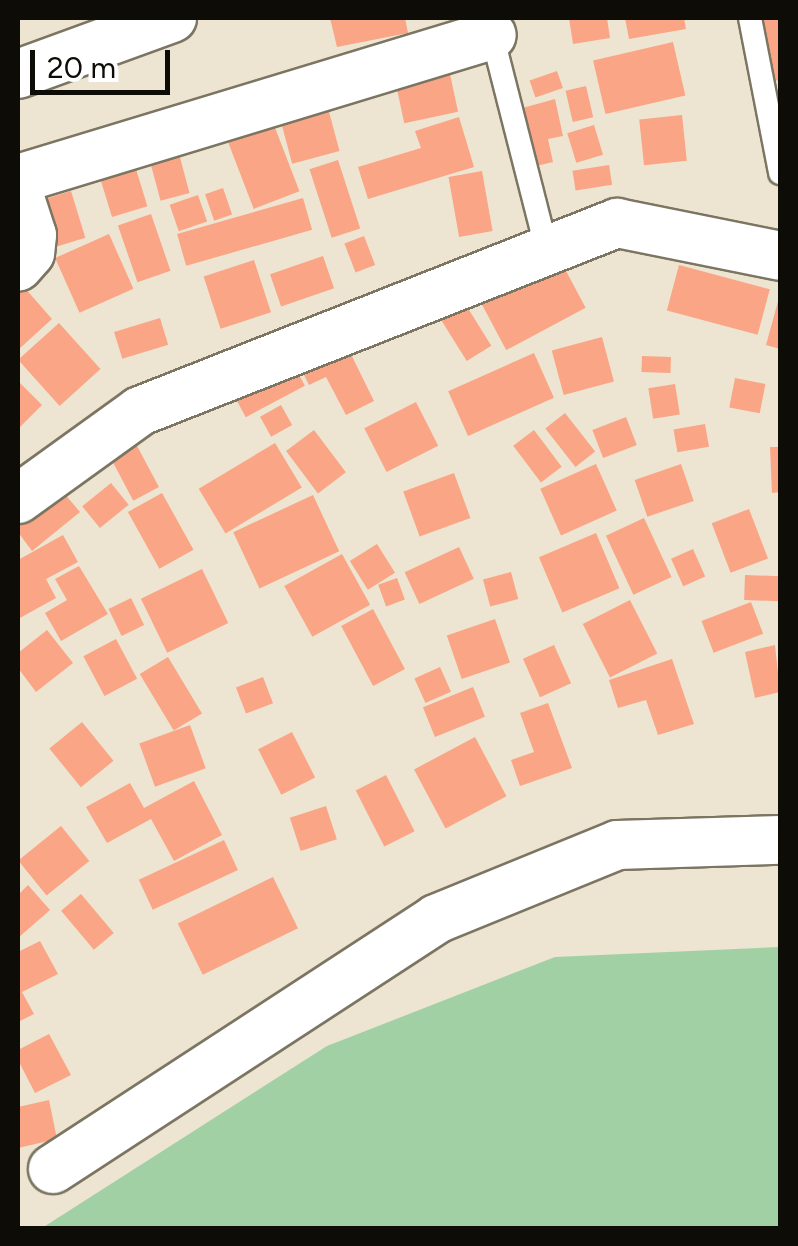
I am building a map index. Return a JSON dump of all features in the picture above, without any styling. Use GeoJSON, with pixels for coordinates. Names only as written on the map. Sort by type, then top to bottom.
{"type":"FeatureCollection","features":[{"type":"Feature","properties":{"kind":"street"},"geometry":{"type":"LineString","coordinates":[[18,74],[172,18]]}},
{"type":"Feature","properties":{"kind":"street"},"geometry":{"type":"LineString","coordinates":[[18,179],[490,26]]}},
{"type":"Feature","properties":{"kind":"street"},"geometry":{"type":"LineString","coordinates":[[18,192],[32,235],[30,253],[18,266]]}},
{"type":"Feature","properties":{"kind":"street"},"geometry":{"type":"LineString","coordinates":[[18,499],[140,410],[616,223],[780,256]]}},
{"type":"Feature","properties":{"kind":"street"},"geometry":{"type":"LineString","coordinates":[[53,1169],[436,920],[617,845],[780,840]]}},
{"type":"Feature","properties":{"kind":"lane"},"geometry":{"type":"LineString","coordinates":[[750,18],[780,173]]}},
{"type":"Feature","properties":{"kind":"lane"},"geometry":{"type":"LineString","coordinates":[[490,26],[548,250]]}},
{"type":"Feature","properties":{"kind":"green space"},"geometry":{"type":"Polygon","coordinates":[[[780,947],[780,1228],[42,1228],[327,1046],[555,957],[780,947]]]}},
{"type":"Feature","properties":{"kind":"building"},"geometry":{"type":"Polygon","coordinates":[[[330,18],[405,18],[408,33],[337,47],[330,18]]]}},
{"type":"Feature","properties":{"kind":"building"},"geometry":{"type":"Polygon","coordinates":[[[569,18],[607,18],[610,38],[573,44],[569,18]]]}},
{"type":"Feature","properties":{"kind":"building"},"geometry":{"type":"Polygon","coordinates":[[[625,18],[684,18],[686,29],[629,39],[625,18]]]}},
{"type":"Feature","properties":{"kind":"building"},"geometry":{"type":"Polygon","coordinates":[[[757,18],[780,18],[780,80],[773,81],[757,18]]]}},
{"type":"Feature","properties":{"kind":"building"},"geometry":{"type":"Polygon","coordinates":[[[673,42],[685,96],[605,114],[593,60],[673,42]]]}},
{"type":"Feature","properties":{"kind":"building"},"geometry":{"type":"Polygon","coordinates":[[[446,55],[458,112],[404,123],[392,66],[446,55]]]}},
{"type":"Feature","properties":{"kind":"building"},"geometry":{"type":"Polygon","coordinates":[[[557,71],[563,88],[535,97],[530,80],[557,71]]]}},
{"type":"Feature","properties":{"kind":"building"},"geometry":{"type":"Polygon","coordinates":[[[586,86],[593,117],[573,122],[566,91],[586,86]]]}},
{"type":"Feature","properties":{"kind":"building"},"geometry":{"type":"Polygon","coordinates":[[[324,93],[340,151],[292,164],[277,106],[324,93]]]}},
{"type":"Feature","properties":{"kind":"building"},"geometry":{"type":"Polygon","coordinates":[[[555,99],[563,136],[548,139],[553,162],[532,167],[519,109],[555,99]]]}},
{"type":"Feature","properties":{"kind":"building"},"geometry":{"type":"Polygon","coordinates":[[[269,112],[299,191],[254,209],[223,130],[269,112]]]}},
{"type":"Feature","properties":{"kind":"building"},"geometry":{"type":"Polygon","coordinates":[[[682,115],[687,161],[644,165],[639,119],[682,115]]]}},
{"type":"Feature","properties":{"kind":"building"},"geometry":{"type":"Polygon","coordinates":[[[459,117],[474,167],[368,199],[358,167],[421,148],[415,131],[459,117]]]}},
{"type":"Feature","properties":{"kind":"building"},"geometry":{"type":"Polygon","coordinates":[[[594,125],[603,155],[576,163],[567,133],[594,125]]]}},
{"type":"Feature","properties":{"kind":"building"},"geometry":{"type":"Polygon","coordinates":[[[174,135],[190,193],[161,201],[145,143],[174,135]]]}},
{"type":"Feature","properties":{"kind":"building"},"geometry":{"type":"Polygon","coordinates":[[[338,160],[360,228],[332,238],[309,169],[338,160]]]}},
{"type":"Feature","properties":{"kind":"building"},"geometry":{"type":"Polygon","coordinates":[[[609,165],[612,185],[576,191],[572,171],[609,165]]]}},
{"type":"Feature","properties":{"kind":"building"},"geometry":{"type":"Polygon","coordinates":[[[136,169],[147,206],[112,217],[101,180],[136,169]]]}},
{"type":"Feature","properties":{"kind":"building"},"geometry":{"type":"Polygon","coordinates":[[[482,171],[493,231],[459,237],[449,177],[482,171]]]}},
{"type":"Feature","properties":{"kind":"building"},"geometry":{"type":"Polygon","coordinates":[[[223,188],[232,214],[214,221],[205,194],[223,188]]]}},
{"type":"Feature","properties":{"kind":"building"},"geometry":{"type":"Polygon","coordinates":[[[71,191],[85,238],[54,248],[39,201],[71,191]]]}},
{"type":"Feature","properties":{"kind":"building"},"geometry":{"type":"Polygon","coordinates":[[[198,195],[207,221],[179,231],[170,205],[198,195]]]}},
{"type":"Feature","properties":{"kind":"building"},"geometry":{"type":"Polygon","coordinates":[[[303,198],[312,230],[186,266],[177,234],[303,198]]]}},
{"type":"Feature","properties":{"kind":"building"},"geometry":{"type":"Polygon","coordinates":[[[151,214],[171,271],[137,282],[118,225],[151,214]]]}},
{"type":"Feature","properties":{"kind":"building"},"geometry":{"type":"Polygon","coordinates":[[[109,234],[133,289],[80,313],[55,258],[109,234]]]}},
{"type":"Feature","properties":{"kind":"building"},"geometry":{"type":"Polygon","coordinates":[[[364,236],[375,265],[356,272],[344,244],[364,236]]]}},
{"type":"Feature","properties":{"kind":"building"},"geometry":{"type":"Polygon","coordinates":[[[557,254],[586,308],[506,350],[478,296],[557,254]]]}},
{"type":"Feature","properties":{"kind":"building"},"geometry":{"type":"Polygon","coordinates":[[[323,256],[334,288],[281,306],[270,274],[323,256]]]}},
{"type":"Feature","properties":{"kind":"building"},"geometry":{"type":"Polygon","coordinates":[[[254,260],[271,312],[221,329],[204,276],[254,260]]]}},
{"type":"Feature","properties":{"kind":"building"},"geometry":{"type":"Polygon","coordinates":[[[679,265],[770,289],[758,335],[667,310],[679,265]]]}},
{"type":"Feature","properties":{"kind":"building"},"geometry":{"type":"Polygon","coordinates":[[[24,287],[52,319],[18,350],[18,293],[24,287]]]}},
{"type":"Feature","properties":{"kind":"building"},"geometry":{"type":"Polygon","coordinates":[[[459,294],[491,346],[467,361],[434,309],[459,294]]]}},
{"type":"Feature","properties":{"kind":"building"},"geometry":{"type":"Polygon","coordinates":[[[780,294],[780,349],[766,345],[780,294]]]}},
{"type":"Feature","properties":{"kind":"building"},"geometry":{"type":"Polygon","coordinates":[[[160,318],[168,345],[122,359],[114,332],[160,318]]]}},
{"type":"Feature","properties":{"kind":"building"},"geometry":{"type":"Polygon","coordinates":[[[59,323],[100,369],[60,406],[18,360],[59,323]]]}},
{"type":"Feature","properties":{"kind":"building"},"geometry":{"type":"Polygon","coordinates":[[[602,337],[614,381],[564,395],[552,350],[602,337]]]}},
{"type":"Feature","properties":{"kind":"building"},"geometry":{"type":"Polygon","coordinates":[[[343,338],[374,401],[346,415],[326,377],[309,385],[297,361],[343,338]]]}},
{"type":"Feature","properties":{"kind":"building"},"geometry":{"type":"Polygon","coordinates":[[[534,353],[554,398],[468,436],[448,391],[534,353]]]}},
{"type":"Feature","properties":{"kind":"building"},"geometry":{"type":"Polygon","coordinates":[[[288,354],[305,386],[246,417],[229,385],[288,354]]]}},
{"type":"Feature","properties":{"kind":"building"},"geometry":{"type":"Polygon","coordinates":[[[642,356],[671,357],[670,373],[641,372],[642,356]]]}},
{"type":"Feature","properties":{"kind":"building"},"geometry":{"type":"Polygon","coordinates":[[[735,378],[765,384],[760,413],[729,407],[735,378]]]}},
{"type":"Feature","properties":{"kind":"building"},"geometry":{"type":"Polygon","coordinates":[[[18,381],[42,405],[18,429],[18,381]]]}},
{"type":"Feature","properties":{"kind":"building"},"geometry":{"type":"Polygon","coordinates":[[[675,384],[680,415],[653,419],[648,388],[675,384]]]}},
{"type":"Feature","properties":{"kind":"building"},"geometry":{"type":"Polygon","coordinates":[[[416,402],[438,446],[387,472],[364,428],[416,402]]]}},
{"type":"Feature","properties":{"kind":"building"},"geometry":{"type":"Polygon","coordinates":[[[281,405],[292,425],[271,437],[260,417],[281,405]]]}},
{"type":"Feature","properties":{"kind":"building"},"geometry":{"type":"Polygon","coordinates":[[[565,413],[595,452],[575,467],[545,428],[565,413]]]}},
{"type":"Feature","properties":{"kind":"building"},"geometry":{"type":"Polygon","coordinates":[[[626,417],[637,445],[603,458],[592,430],[626,417]]]}},
{"type":"Feature","properties":{"kind":"building"},"geometry":{"type":"Polygon","coordinates":[[[705,424],[709,447],[677,452],[673,430],[705,424]]]}},
{"type":"Feature","properties":{"kind":"building"},"geometry":{"type":"Polygon","coordinates":[[[127,427],[159,487],[133,501],[101,441],[127,427]]]}},
{"type":"Feature","properties":{"kind":"building"},"geometry":{"type":"Polygon","coordinates":[[[314,430],[346,472],[318,493],[286,451],[314,430]]]}},
{"type":"Feature","properties":{"kind":"building"},"geometry":{"type":"Polygon","coordinates":[[[534,430],[562,467],[541,482],[513,446],[534,430]]]}},
{"type":"Feature","properties":{"kind":"building"},"geometry":{"type":"Polygon","coordinates":[[[275,443],[302,488],[225,533],[199,489],[275,443]]]}},
{"type":"Feature","properties":{"kind":"building"},"geometry":{"type":"Polygon","coordinates":[[[770,447],[780,447],[780,492],[772,493],[770,447]]]}},
{"type":"Feature","properties":{"kind":"building"},"geometry":{"type":"Polygon","coordinates":[[[596,464],[617,511],[561,535],[540,489],[596,464]]]}},
{"type":"Feature","properties":{"kind":"building"},"geometry":{"type":"Polygon","coordinates":[[[681,464],[694,501],[647,517],[635,480],[681,464]]]}},
{"type":"Feature","properties":{"kind":"building"},"geometry":{"type":"Polygon","coordinates":[[[454,473],[470,518],[420,537],[403,491],[454,473]]]}},
{"type":"Feature","properties":{"kind":"building"},"geometry":{"type":"Polygon","coordinates":[[[52,479],[80,512],[32,551],[18,532],[18,507],[52,479]]]}},
{"type":"Feature","properties":{"kind":"building"},"geometry":{"type":"Polygon","coordinates":[[[111,483],[129,505],[100,528],[82,506],[111,483]]]}},
{"type":"Feature","properties":{"kind":"building"},"geometry":{"type":"Polygon","coordinates":[[[162,493],[194,550],[159,569],[128,512],[162,493]]]}},
{"type":"Feature","properties":{"kind":"building"},"geometry":{"type":"Polygon","coordinates":[[[313,495],[339,551],[259,588],[233,532],[313,495]]]}},
{"type":"Feature","properties":{"kind":"building"},"geometry":{"type":"Polygon","coordinates":[[[749,509],[768,558],[731,573],[712,523],[749,509]]]}},
{"type":"Feature","properties":{"kind":"building"},"geometry":{"type":"Polygon","coordinates":[[[644,518],[671,577],[633,595],[606,536],[644,518]]]}},
{"type":"Feature","properties":{"kind":"building"},"geometry":{"type":"Polygon","coordinates":[[[596,533],[619,588],[562,612],[539,557],[596,533]]]}},
{"type":"Feature","properties":{"kind":"building"},"geometry":{"type":"Polygon","coordinates":[[[63,535],[78,562],[46,579],[56,598],[18,619],[18,560],[63,535]]]}},
{"type":"Feature","properties":{"kind":"building"},"geometry":{"type":"Polygon","coordinates":[[[377,544],[395,573],[368,590],[350,561],[377,544]]]}},
{"type":"Feature","properties":{"kind":"building"},"geometry":{"type":"Polygon","coordinates":[[[459,547],[474,579],[419,604],[405,572],[459,547]]]}},
{"type":"Feature","properties":{"kind":"building"},"geometry":{"type":"Polygon","coordinates":[[[693,549],[705,576],[683,586],[671,559],[693,549]]]}},
{"type":"Feature","properties":{"kind":"building"},"geometry":{"type":"Polygon","coordinates":[[[342,554],[370,605],[312,637],[284,586],[342,554]]]}},
{"type":"Feature","properties":{"kind":"building"},"geometry":{"type":"Polygon","coordinates":[[[79,566],[108,614],[61,641],[45,613],[67,600],[55,579],[79,566]]]}},
{"type":"Feature","properties":{"kind":"building"},"geometry":{"type":"Polygon","coordinates":[[[202,569],[228,623],[167,653],[141,599],[202,569]]]}},
{"type":"Feature","properties":{"kind":"building"},"geometry":{"type":"Polygon","coordinates":[[[511,572],[518,599],[490,607],[483,580],[511,572]]]}},
{"type":"Feature","properties":{"kind":"building"},"geometry":{"type":"Polygon","coordinates":[[[745,575],[780,576],[779,601],[744,600],[745,575]]]}},
{"type":"Feature","properties":{"kind":"building"},"geometry":{"type":"Polygon","coordinates":[[[397,578],[405,600],[386,606],[378,585],[397,578]]]}},
{"type":"Feature","properties":{"kind":"building"},"geometry":{"type":"Polygon","coordinates":[[[131,598],[144,625],[122,636],[109,609],[131,598]]]}},
{"type":"Feature","properties":{"kind":"building"},"geometry":{"type":"Polygon","coordinates":[[[630,600],[657,653],[610,678],[583,624],[630,600]]]}},
{"type":"Feature","properties":{"kind":"building"},"geometry":{"type":"Polygon","coordinates":[[[751,602],[763,634],[714,653],[702,621],[751,602]]]}},
{"type":"Feature","properties":{"kind":"building"},"geometry":{"type":"Polygon","coordinates":[[[373,609],[405,669],[373,686],[341,626],[373,609]]]}},
{"type":"Feature","properties":{"kind":"building"},"geometry":{"type":"Polygon","coordinates":[[[495,619],[510,662],[462,679],[447,636],[495,619]]]}},
{"type":"Feature","properties":{"kind":"building"},"geometry":{"type":"Polygon","coordinates":[[[47,630],[73,663],[36,692],[18,668],[18,653],[47,630]]]}},
{"type":"Feature","properties":{"kind":"building"},"geometry":{"type":"Polygon","coordinates":[[[116,639],[137,679],[104,696],[83,656],[116,639]]]}},
{"type":"Feature","properties":{"kind":"building"},"geometry":{"type":"Polygon","coordinates":[[[554,645],[571,683],[540,697],[523,659],[554,645]]]}},
{"type":"Feature","properties":{"kind":"building"},"geometry":{"type":"Polygon","coordinates":[[[775,645],[780,692],[755,698],[745,652],[775,645]]]}},
{"type":"Feature","properties":{"kind":"building"},"geometry":{"type":"Polygon","coordinates":[[[168,657],[202,714],[174,731],[140,674],[168,657]]]}},
{"type":"Feature","properties":{"kind":"building"},"geometry":{"type":"Polygon","coordinates":[[[672,659],[694,724],[658,735],[646,700],[618,708],[609,680],[672,659]]]}},
{"type":"Feature","properties":{"kind":"building"},"geometry":{"type":"Polygon","coordinates":[[[440,667],[451,692],[425,703],[414,678],[440,667]]]}},
{"type":"Feature","properties":{"kind":"building"},"geometry":{"type":"Polygon","coordinates":[[[263,677],[273,703],[246,714],[236,687],[263,677]]]}},
{"type":"Feature","properties":{"kind":"building"},"geometry":{"type":"Polygon","coordinates":[[[473,687],[485,717],[435,737],[423,707],[473,687]]]}},
{"type":"Feature","properties":{"kind":"building"},"geometry":{"type":"Polygon","coordinates":[[[548,703],[572,768],[520,786],[511,760],[534,752],[520,713],[548,703]]]}},
{"type":"Feature","properties":{"kind":"building"},"geometry":{"type":"Polygon","coordinates":[[[82,722],[113,761],[81,787],[49,748],[82,722]]]}},
{"type":"Feature","properties":{"kind":"building"},"geometry":{"type":"Polygon","coordinates":[[[190,725],[206,768],[155,787],[139,743],[190,725]]]}},
{"type":"Feature","properties":{"kind":"building"},"geometry":{"type":"Polygon","coordinates":[[[292,732],[315,777],[281,795],[258,749],[292,732]]]}},
{"type":"Feature","properties":{"kind":"building"},"geometry":{"type":"Polygon","coordinates":[[[475,737],[506,796],[446,829],[414,769],[475,737]]]}},
{"type":"Feature","properties":{"kind":"building"},"geometry":{"type":"Polygon","coordinates":[[[386,775],[415,831],[384,847],[356,790],[386,775]]]}},
{"type":"Feature","properties":{"kind":"building"},"geometry":{"type":"Polygon","coordinates":[[[194,781],[222,835],[174,861],[151,819],[107,843],[86,807],[130,783],[144,808],[194,781]]]}},
{"type":"Feature","properties":{"kind":"building"},"geometry":{"type":"Polygon","coordinates":[[[326,806],[337,839],[301,851],[290,818],[326,806]]]}},
{"type":"Feature","properties":{"kind":"building"},"geometry":{"type":"Polygon","coordinates":[[[61,826],[89,861],[47,896],[18,861],[61,826]]]}},
{"type":"Feature","properties":{"kind":"building"},"geometry":{"type":"Polygon","coordinates":[[[224,840],[238,870],[153,910],[139,880],[224,840]]]}},
{"type":"Feature","properties":{"kind":"building"},"geometry":{"type":"Polygon","coordinates":[[[273,877],[298,928],[203,975],[178,923],[273,877]]]}},
{"type":"Feature","properties":{"kind":"building"},"geometry":{"type":"Polygon","coordinates":[[[28,885],[50,910],[18,938],[18,895],[28,885]]]}},
{"type":"Feature","properties":{"kind":"building"},"geometry":{"type":"Polygon","coordinates":[[[81,894],[114,933],[94,950],[61,911],[81,894]]]}},
{"type":"Feature","properties":{"kind":"building"},"geometry":{"type":"Polygon","coordinates":[[[40,941],[58,974],[22,992],[34,1014],[18,1022],[18,952],[40,941]]]}},
{"type":"Feature","properties":{"kind":"building"},"geometry":{"type":"Polygon","coordinates":[[[49,1034],[71,1075],[35,1093],[18,1060],[18,1050],[49,1034]]]}},
{"type":"Feature","properties":{"kind":"building"},"geometry":{"type":"Polygon","coordinates":[[[49,1100],[57,1139],[18,1148],[18,1107],[49,1100]]]}}]}
